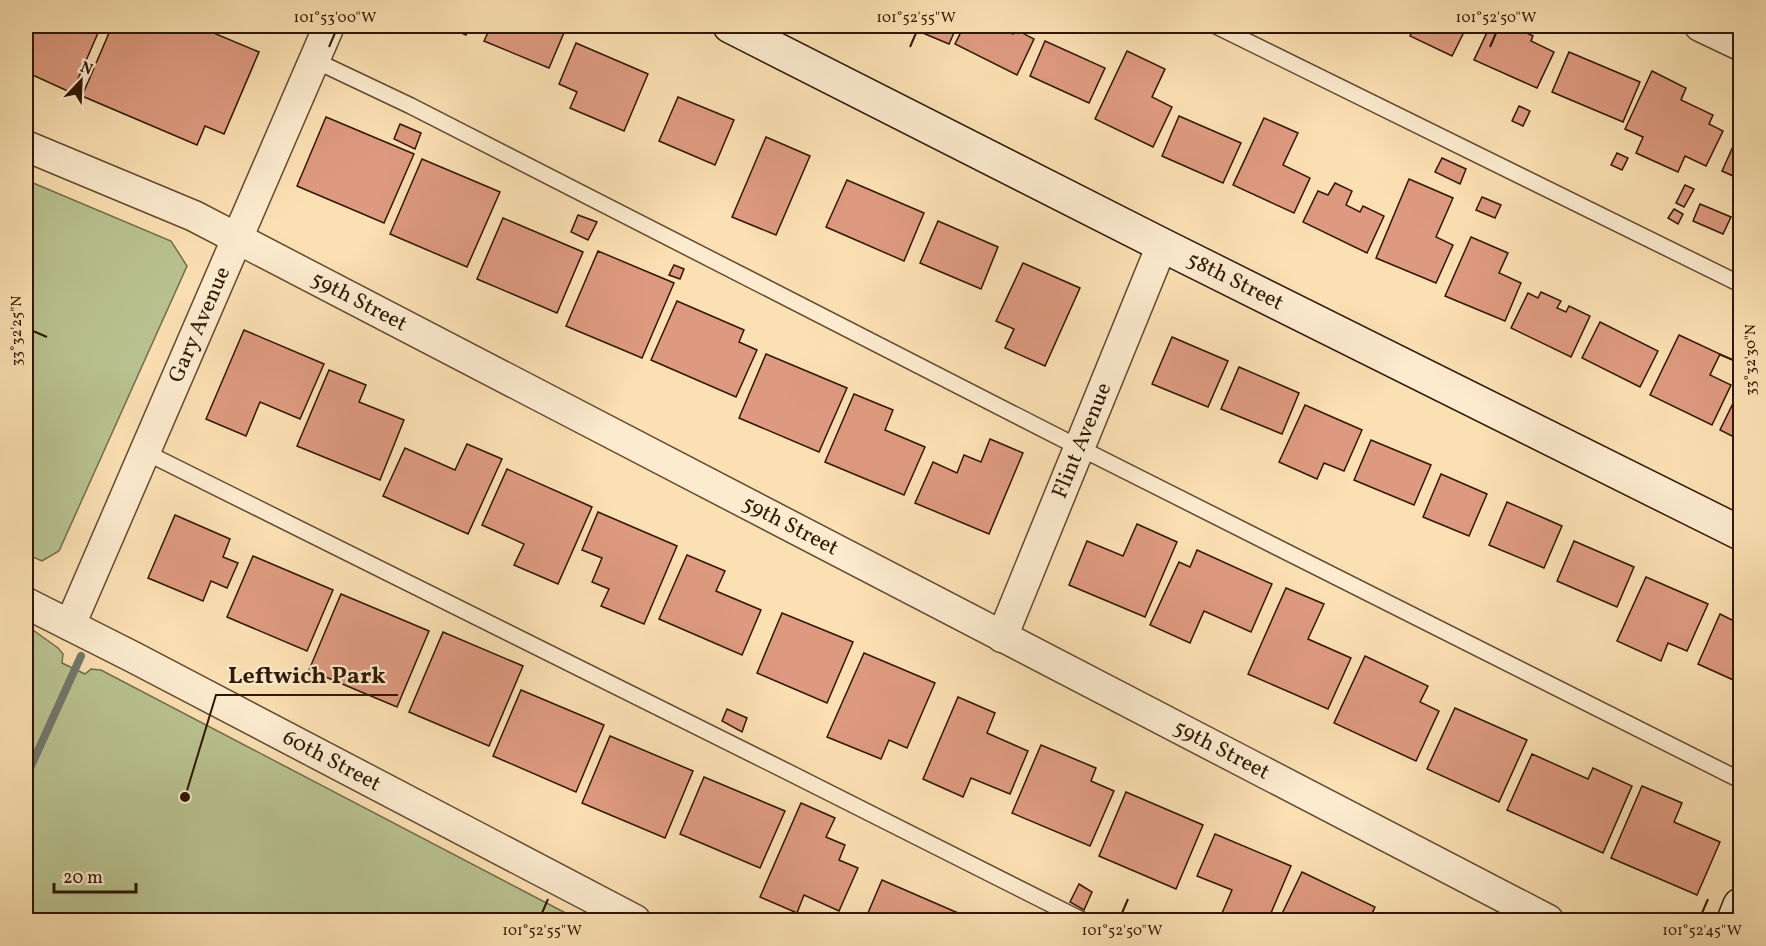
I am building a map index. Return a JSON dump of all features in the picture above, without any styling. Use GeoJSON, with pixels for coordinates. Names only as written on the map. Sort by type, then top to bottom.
{"type":"FeatureCollection","features":[{"type":"Feature","properties":{"kind":"street","name":"Gary Avenue"},"geometry":{"type":"LineString","coordinates":[[70,625],[329,26]]}},
{"type":"Feature","properties":{"kind":"street","name":"58th Street"},"geometry":{"type":"LineString","coordinates":[[730,26],[1162,245],[1740,532]]}},
{"type":"Feature","properties":{"kind":"street"},"geometry":{"type":"LineString","coordinates":[[1700,26],[1740,45]]}},
{"type":"Feature","properties":{"kind":"street","name":"59th Street"},"geometry":{"type":"LineString","coordinates":[[26,146],[194,216],[1548,921]]}},
{"type":"Feature","properties":{"kind":"street","name":"Flint Avenue"},"geometry":{"type":"LineString","coordinates":[[1002,637],[1162,245]]}},
{"type":"Feature","properties":{"kind":"street","name":"60th Street"},"geometry":{"type":"LineString","coordinates":[[26,603],[635,921]]}},
{"type":"Feature","properties":{"kind":"street"},"geometry":{"type":"LineString","coordinates":[[1734,921],[1740,905]]}},
{"type":"Feature","properties":{"kind":"lane"},"geometry":{"type":"LineString","coordinates":[[1216,26],[1740,284]]}},
{"type":"Feature","properties":{"kind":"lane"},"geometry":{"type":"LineString","coordinates":[[314,60],[411,106],[1080,448],[1740,780]]}},
{"type":"Feature","properties":{"kind":"lane"},"geometry":{"type":"LineString","coordinates":[[145,452],[1082,921]]}},
{"type":"Feature","properties":{"kind":"green space"},"geometry":{"type":"Polygon","coordinates":[[[26,180],[171,241],[187,266],[59,551],[42,561],[26,554],[26,180]]]}},
{"type":"Feature","properties":{"kind":"green space"},"geometry":{"type":"Polygon","coordinates":[[[26,625],[58,648],[63,654],[62,663],[85,674],[91,669],[101,670],[579,920],[26,920],[26,625]]]}},
{"type":"Feature","properties":{"kind":"building"},"geometry":{"type":"Polygon","coordinates":[[[26,26],[101,26],[72,93],[26,72],[26,26]]]}},
{"type":"Feature","properties":{"kind":"building"},"geometry":{"type":"Polygon","coordinates":[[[112,26],[197,26],[259,52],[224,134],[205,126],[197,145],[82,96],[112,26]]]}},
{"type":"Feature","properties":{"kind":"building"},"geometry":{"type":"Polygon","coordinates":[[[445,26],[470,26],[466,35],[445,26]]]}},
{"type":"Feature","properties":{"kind":"building"},"geometry":{"type":"Polygon","coordinates":[[[491,26],[561,26],[566,28],[549,68],[484,41],[491,26]]]}},
{"type":"Feature","properties":{"kind":"building"},"geometry":{"type":"Polygon","coordinates":[[[906,26],[957,26],[949,44],[906,26]]]}},
{"type":"Feature","properties":{"kind":"building"},"geometry":{"type":"Polygon","coordinates":[[[964,26],[1000,26],[999,28],[1013,34],[1015,29],[1034,39],[1017,75],[955,44],[964,26]]]}},
{"type":"Feature","properties":{"kind":"building"},"geometry":{"type":"Polygon","coordinates":[[[1404,26],[1467,26],[1452,56],[1410,36],[1413,29],[1404,26]]]}},
{"type":"Feature","properties":{"kind":"building"},"geometry":{"type":"Polygon","coordinates":[[[1490,26],[1517,26],[1516,28],[1533,36],[1531,41],[1554,52],[1537,88],[1474,60],[1490,26]]]}},
{"type":"Feature","properties":{"kind":"building"},"geometry":{"type":"Polygon","coordinates":[[[1045,41],[1105,68],[1089,103],[1030,76],[1045,41]]]}},
{"type":"Feature","properties":{"kind":"building"},"geometry":{"type":"Polygon","coordinates":[[[576,43],[648,74],[624,131],[570,108],[577,92],[559,84],[576,43]]]}},
{"type":"Feature","properties":{"kind":"building"},"geometry":{"type":"Polygon","coordinates":[[[1127,51],[1165,69],[1152,97],[1172,107],[1153,147],[1095,119],[1127,51]]]}},
{"type":"Feature","properties":{"kind":"building"},"geometry":{"type":"Polygon","coordinates":[[[1569,52],[1640,82],[1623,122],[1552,92],[1569,52]]]}},
{"type":"Feature","properties":{"kind":"building"},"geometry":{"type":"Polygon","coordinates":[[[1652,71],[1686,88],[1681,100],[1713,115],[1709,124],[1723,131],[1706,166],[1685,156],[1678,172],[1636,153],[1643,137],[1625,129],[1652,71]]]}},
{"type":"Feature","properties":{"kind":"building"},"geometry":{"type":"Polygon","coordinates":[[[678,97],[734,120],[715,165],[659,141],[678,97]]]}},
{"type":"Feature","properties":{"kind":"building"},"geometry":{"type":"Polygon","coordinates":[[[1519,106],[1530,111],[1523,126],[1512,121],[1519,106]]]}},
{"type":"Feature","properties":{"kind":"building"},"geometry":{"type":"Polygon","coordinates":[[[1179,116],[1241,143],[1223,183],[1162,156],[1179,116]]]}},
{"type":"Feature","properties":{"kind":"building"},"geometry":{"type":"Polygon","coordinates":[[[326,117],[414,154],[384,223],[297,186],[326,117]]]}},
{"type":"Feature","properties":{"kind":"building"},"geometry":{"type":"Polygon","coordinates":[[[1264,118],[1298,133],[1283,165],[1310,178],[1294,213],[1233,185],[1264,118]]]}},
{"type":"Feature","properties":{"kind":"building"},"geometry":{"type":"Polygon","coordinates":[[[400,124],[421,133],[415,149],[394,139],[400,124]]]}},
{"type":"Feature","properties":{"kind":"building"},"geometry":{"type":"Polygon","coordinates":[[[1740,131],[1740,179],[1722,171],[1740,131]]]}},
{"type":"Feature","properties":{"kind":"building"},"geometry":{"type":"Polygon","coordinates":[[[766,137],[810,156],[776,235],[732,217],[766,137]]]}},
{"type":"Feature","properties":{"kind":"building"},"geometry":{"type":"Polygon","coordinates":[[[1617,153],[1628,158],[1622,170],[1611,165],[1617,153]]]}},
{"type":"Feature","properties":{"kind":"building"},"geometry":{"type":"Polygon","coordinates":[[[1442,158],[1466,169],[1460,184],[1435,172],[1442,158]]]}},
{"type":"Feature","properties":{"kind":"building"},"geometry":{"type":"Polygon","coordinates":[[[422,159],[500,192],[467,267],[390,234],[422,159]]]}},
{"type":"Feature","properties":{"kind":"building"},"geometry":{"type":"Polygon","coordinates":[[[1409,179],[1453,198],[1436,237],[1453,245],[1436,283],[1376,258],[1409,179]]]}},
{"type":"Feature","properties":{"kind":"building"},"geometry":{"type":"Polygon","coordinates":[[[847,180],[924,213],[904,261],[826,227],[847,180]]]}},
{"type":"Feature","properties":{"kind":"building"},"geometry":{"type":"Polygon","coordinates":[[[1335,183],[1352,191],[1346,205],[1360,212],[1363,206],[1384,216],[1367,253],[1303,222],[1318,191],[1328,195],[1335,183]]]}},
{"type":"Feature","properties":{"kind":"building"},"geometry":{"type":"Polygon","coordinates":[[[1685,185],[1694,189],[1684,207],[1676,203],[1685,185]]]}},
{"type":"Feature","properties":{"kind":"building"},"geometry":{"type":"Polygon","coordinates":[[[1482,197],[1501,205],[1495,218],[1476,210],[1482,197]]]}},
{"type":"Feature","properties":{"kind":"building"},"geometry":{"type":"Polygon","coordinates":[[[1700,204],[1731,217],[1723,234],[1693,221],[1700,204]]]}},
{"type":"Feature","properties":{"kind":"building"},"geometry":{"type":"Polygon","coordinates":[[[1674,209],[1683,214],[1678,224],[1668,218],[1674,209]]]}},
{"type":"Feature","properties":{"kind":"building"},"geometry":{"type":"Polygon","coordinates":[[[578,215],[597,222],[588,240],[571,232],[578,215]]]}},
{"type":"Feature","properties":{"kind":"building"},"geometry":{"type":"Polygon","coordinates":[[[503,218],[583,252],[557,313],[477,279],[503,218]]]}},
{"type":"Feature","properties":{"kind":"building"},"geometry":{"type":"Polygon","coordinates":[[[938,221],[998,247],[981,289],[920,263],[938,221]]]}},
{"type":"Feature","properties":{"kind":"building"},"geometry":{"type":"Polygon","coordinates":[[[1471,237],[1508,253],[1499,273],[1521,283],[1505,321],[1445,296],[1471,237]]]}},
{"type":"Feature","properties":{"kind":"building"},"geometry":{"type":"Polygon","coordinates":[[[598,251],[674,283],[642,358],[566,326],[598,251]]]}},
{"type":"Feature","properties":{"kind":"building"},"geometry":{"type":"Polygon","coordinates":[[[1023,263],[1080,288],[1045,366],[1005,348],[1014,329],[996,321],[1023,263]]]}},
{"type":"Feature","properties":{"kind":"building"},"geometry":{"type":"Polygon","coordinates":[[[674,265],[684,269],[680,279],[669,275],[674,265]]]}},
{"type":"Feature","properties":{"kind":"building"},"geometry":{"type":"Polygon","coordinates":[[[1541,292],[1561,301],[1557,308],[1566,312],[1569,306],[1590,316],[1571,357],[1511,328],[1528,293],[1538,298],[1541,292]]]}},
{"type":"Feature","properties":{"kind":"building"},"geometry":{"type":"Polygon","coordinates":[[[677,301],[744,330],[739,342],[757,350],[736,397],[651,360],[677,301]]]}},
{"type":"Feature","properties":{"kind":"building"},"geometry":{"type":"Polygon","coordinates":[[[1600,322],[1658,351],[1640,387],[1582,358],[1600,322]]]}},
{"type":"Feature","properties":{"kind":"building"},"geometry":{"type":"Polygon","coordinates":[[[244,330],[324,364],[300,419],[260,402],[246,436],[206,419],[244,330]]]}},
{"type":"Feature","properties":{"kind":"building"},"geometry":{"type":"Polygon","coordinates":[[[1679,335],[1720,354],[1710,375],[1731,385],[1712,425],[1650,395],[1679,335]]]}},
{"type":"Feature","properties":{"kind":"building"},"geometry":{"type":"Polygon","coordinates":[[[1172,337],[1228,361],[1208,407],[1152,384],[1172,337]]]}},
{"type":"Feature","properties":{"kind":"building"},"geometry":{"type":"Polygon","coordinates":[[[766,354],[847,388],[819,452],[739,418],[766,354]]]}},
{"type":"Feature","properties":{"kind":"building"},"geometry":{"type":"Polygon","coordinates":[[[1239,367],[1299,393],[1282,434],[1221,409],[1239,367]]]}},
{"type":"Feature","properties":{"kind":"building"},"geometry":{"type":"Polygon","coordinates":[[[329,370],[366,385],[359,402],[404,420],[380,480],[297,446],[329,370]]]}},
{"type":"Feature","properties":{"kind":"building"},"geometry":{"type":"Polygon","coordinates":[[[1740,389],[1740,440],[1720,430],[1740,389]]]}},
{"type":"Feature","properties":{"kind":"building"},"geometry":{"type":"Polygon","coordinates":[[[854,394],[893,410],[885,430],[925,447],[904,495],[825,462],[854,394]]]}},
{"type":"Feature","properties":{"kind":"building"},"geometry":{"type":"Polygon","coordinates":[[[1305,405],[1362,430],[1344,471],[1324,463],[1317,479],[1279,462],[1305,405]]]}},
{"type":"Feature","properties":{"kind":"building"},"geometry":{"type":"Polygon","coordinates":[[[990,439],[1023,453],[989,534],[915,503],[933,462],[957,473],[964,455],[981,462],[990,439]]]}},
{"type":"Feature","properties":{"kind":"building"},"geometry":{"type":"Polygon","coordinates":[[[1371,440],[1431,465],[1414,505],[1354,480],[1371,440]]]}},
{"type":"Feature","properties":{"kind":"building"},"geometry":{"type":"Polygon","coordinates":[[[467,444],[502,459],[468,534],[383,496],[405,448],[455,470],[467,444]]]}},
{"type":"Feature","properties":{"kind":"building"},"geometry":{"type":"Polygon","coordinates":[[[507,469],[592,507],[558,584],[514,565],[524,544],[482,525],[507,469]]]}},
{"type":"Feature","properties":{"kind":"building"},"geometry":{"type":"Polygon","coordinates":[[[1441,474],[1487,494],[1469,536],[1423,517],[1441,474]]]}},
{"type":"Feature","properties":{"kind":"building"},"geometry":{"type":"Polygon","coordinates":[[[1507,502],[1562,526],[1544,568],[1489,545],[1507,502]]]}},
{"type":"Feature","properties":{"kind":"building"},"geometry":{"type":"Polygon","coordinates":[[[598,512],[677,546],[644,624],[601,606],[609,589],[592,582],[602,558],[582,550],[598,512]]]}},
{"type":"Feature","properties":{"kind":"building"},"geometry":{"type":"Polygon","coordinates":[[[175,515],[230,539],[223,557],[238,563],[227,588],[211,581],[203,601],[148,578],[175,515]]]}},
{"type":"Feature","properties":{"kind":"building"},"geometry":{"type":"Polygon","coordinates":[[[1137,524],[1177,542],[1145,617],[1069,585],[1087,541],[1123,556],[1137,524]]]}},
{"type":"Feature","properties":{"kind":"building"},"geometry":{"type":"Polygon","coordinates":[[[1574,541],[1634,567],[1617,607],[1557,581],[1574,541]]]}},
{"type":"Feature","properties":{"kind":"building"},"geometry":{"type":"Polygon","coordinates":[[[1197,550],[1272,584],[1251,632],[1204,611],[1190,643],[1150,625],[1179,562],[1190,567],[1197,550]]]}},
{"type":"Feature","properties":{"kind":"building"},"geometry":{"type":"Polygon","coordinates":[[[687,555],[725,571],[716,591],[761,610],[742,655],[659,619],[687,555]]]}},
{"type":"Feature","properties":{"kind":"building"},"geometry":{"type":"Polygon","coordinates":[[[253,556],[333,590],[307,651],[227,617],[253,556]]]}},
{"type":"Feature","properties":{"kind":"building"},"geometry":{"type":"Polygon","coordinates":[[[1646,577],[1708,604],[1687,651],[1668,643],[1661,661],[1617,641],[1646,577]]]}},
{"type":"Feature","properties":{"kind":"building"},"geometry":{"type":"Polygon","coordinates":[[[1286,588],[1324,604],[1308,639],[1351,658],[1328,709],[1248,674],[1286,588]]]}},
{"type":"Feature","properties":{"kind":"building"},"geometry":{"type":"Polygon","coordinates":[[[341,594],[429,631],[397,707],[309,670],[341,594]]]}},
{"type":"Feature","properties":{"kind":"building"},"geometry":{"type":"Polygon","coordinates":[[[782,613],[853,642],[827,703],[757,673],[782,613]]]}},
{"type":"Feature","properties":{"kind":"building"},"geometry":{"type":"Polygon","coordinates":[[[1720,614],[1740,624],[1740,683],[1698,664],[1720,614]]]}},
{"type":"Feature","properties":{"kind":"building"},"geometry":{"type":"Polygon","coordinates":[[[443,632],[523,666],[489,746],[409,712],[443,632]]]}},
{"type":"Feature","properties":{"kind":"building"},"geometry":{"type":"Polygon","coordinates":[[[864,653],[935,683],[907,748],[889,740],[881,759],[827,737],[864,653]]]}},
{"type":"Feature","properties":{"kind":"building"},"geometry":{"type":"Polygon","coordinates":[[[1365,656],[1428,686],[1420,702],[1439,711],[1416,761],[1334,723],[1365,656]]]}},
{"type":"Feature","properties":{"kind":"building"},"geometry":{"type":"Polygon","coordinates":[[[521,690],[604,725],[576,792],[493,756],[521,690]]]}},
{"type":"Feature","properties":{"kind":"building"},"geometry":{"type":"Polygon","coordinates":[[[958,697],[995,713],[987,733],[1028,751],[1010,794],[971,778],[963,797],[923,779],[958,697]]]}},
{"type":"Feature","properties":{"kind":"building"},"geometry":{"type":"Polygon","coordinates":[[[1455,708],[1527,740],[1499,802],[1427,769],[1455,708]]]}},
{"type":"Feature","properties":{"kind":"building"},"geometry":{"type":"Polygon","coordinates":[[[727,709],[747,718],[742,732],[722,721],[727,709]]]}},
{"type":"Feature","properties":{"kind":"building"},"geometry":{"type":"Polygon","coordinates":[[[610,736],[693,771],[665,838],[582,803],[610,736]]]}},
{"type":"Feature","properties":{"kind":"building"},"geometry":{"type":"Polygon","coordinates":[[[1041,745],[1096,768],[1091,781],[1114,791],[1090,846],[1012,813],[1041,745]]]}},
{"type":"Feature","properties":{"kind":"building"},"geometry":{"type":"Polygon","coordinates":[[[1532,754],[1588,779],[1593,768],[1632,786],[1603,853],[1507,810],[1532,754]]]}},
{"type":"Feature","properties":{"kind":"building"},"geometry":{"type":"Polygon","coordinates":[[[704,777],[785,811],[760,868],[680,834],[704,777]]]}},
{"type":"Feature","properties":{"kind":"building"},"geometry":{"type":"Polygon","coordinates":[[[1642,786],[1682,803],[1674,822],[1720,842],[1697,895],[1611,858],[1642,786]]]}},
{"type":"Feature","properties":{"kind":"building"},"geometry":{"type":"Polygon","coordinates":[[[1126,792],[1203,825],[1176,889],[1099,856],[1126,792]]]}},
{"type":"Feature","properties":{"kind":"building"},"geometry":{"type":"Polygon","coordinates":[[[801,803],[835,818],[826,837],[845,845],[839,860],[858,868],[839,911],[804,895],[797,913],[760,897],[801,803]]]}},
{"type":"Feature","properties":{"kind":"building"},"geometry":{"type":"Polygon","coordinates":[[[1215,834],[1291,866],[1268,920],[1219,920],[1232,890],[1197,876],[1215,834]]]}},
{"type":"Feature","properties":{"kind":"building"},"geometry":{"type":"Polygon","coordinates":[[[1302,872],[1375,907],[1369,920],[1279,920],[1302,872]]]}},
{"type":"Feature","properties":{"kind":"building"},"geometry":{"type":"Polygon","coordinates":[[[882,880],[958,913],[955,920],[865,920],[882,880]]]}},
{"type":"Feature","properties":{"kind":"building"},"geometry":{"type":"Polygon","coordinates":[[[1079,884],[1092,892],[1084,910],[1070,902],[1079,884]]]}},
{"type":"Feature","properties":{"kind":"waterway"},"geometry":{"type":"LineString","coordinates":[[26,777],[81,656]]}},
{"type":"Feature","properties":{"kind":"place","name":"Leftwich Park"},"geometry":{"type":"Point","coordinates":[185,797]}}]}
